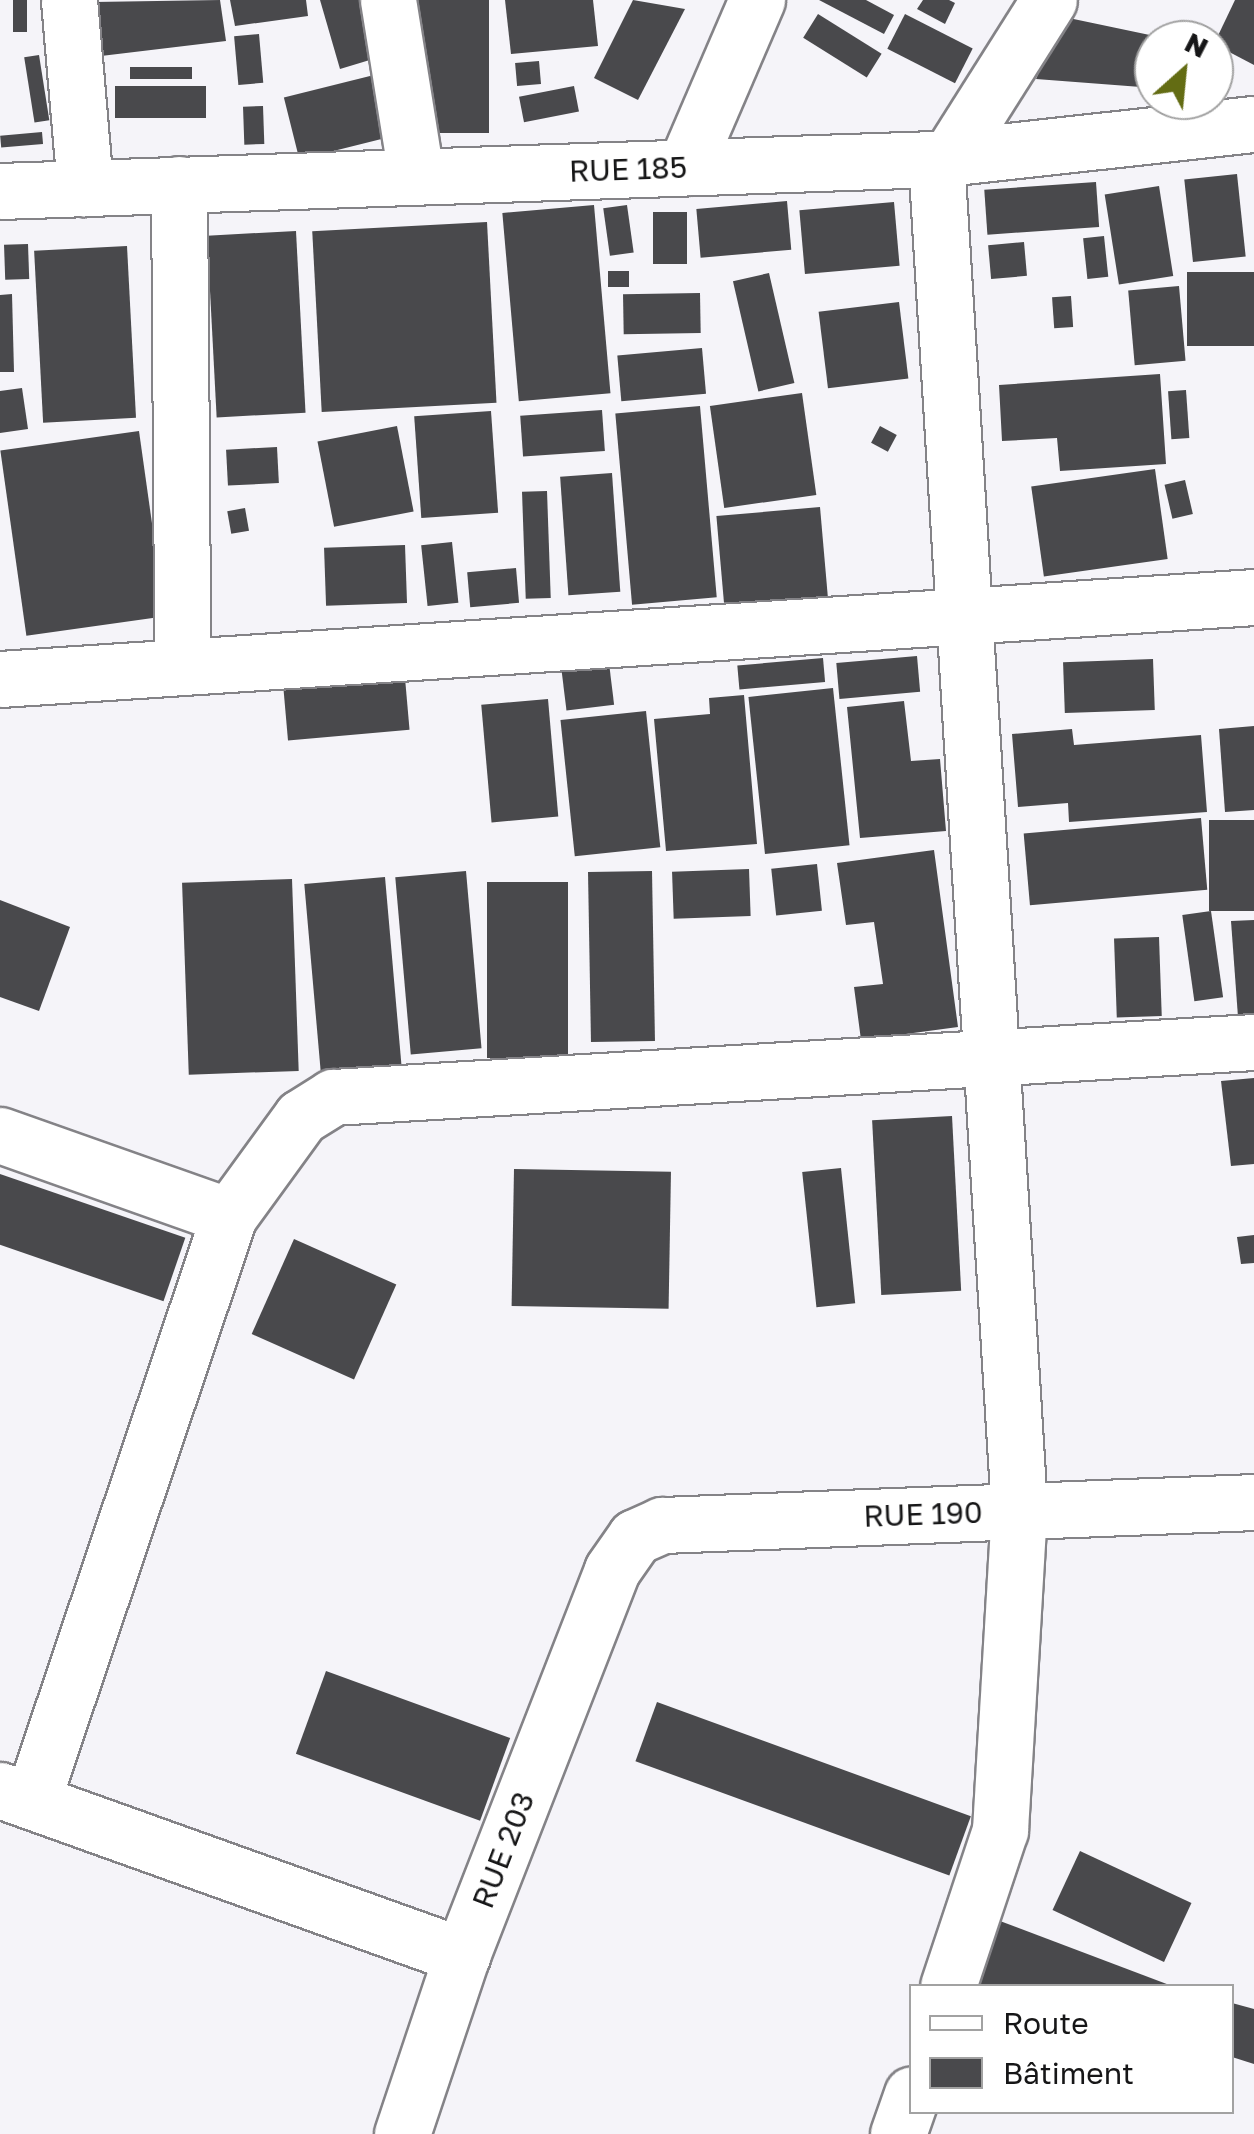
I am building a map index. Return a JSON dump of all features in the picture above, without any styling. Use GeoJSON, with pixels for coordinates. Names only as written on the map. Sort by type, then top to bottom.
{"type":"FeatureCollection","features":[{"type":"Feature","properties":{"kind":"street"},"geometry":{"type":"LineString","coordinates":[[69,0],[85,188]]}},
{"type":"Feature","properties":{"kind":"street"},"geometry":{"type":"LineString","coordinates":[[388,0],[416,176]]}},
{"type":"Feature","properties":{"kind":"street"},"geometry":{"type":"LineString","coordinates":[[684,167],[757,0]]}},
{"type":"Feature","properties":{"kind":"street"},"geometry":{"type":"LineString","coordinates":[[949,1984],[1000,1830],[1019,1510],[966,616],[944,157],[1049,0]]}},
{"type":"Feature","properties":{"kind":"street","name":"RUE 185"},"geometry":{"type":"LineString","coordinates":[[0,191],[944,157],[1254,124]]}},
{"type":"Feature","properties":{"kind":"street"},"geometry":{"type":"LineString","coordinates":[[179,184],[182,667]]}},
{"type":"Feature","properties":{"kind":"street"},"geometry":{"type":"LineString","coordinates":[[0,679],[1254,597]]}},
{"type":"Feature","properties":{"kind":"street"},"geometry":{"type":"LineString","coordinates":[[462,1954],[16,1796],[229,1216],[300,1117],[332,1097],[1254,1042]]}},
{"type":"Feature","properties":{"kind":"street"},"geometry":{"type":"LineString","coordinates":[[0,1135],[229,1216]]}},
{"type":"Feature","properties":{"kind":"street","name":"RUE 190"},"geometry":{"type":"LineString","coordinates":[[612,1570],[636,1537],[662,1525],[1254,1502]]}},
{"type":"Feature","properties":{"kind":"street","name":"RUE 203"},"geometry":{"type":"LineString","coordinates":[[402,2134],[462,1954],[612,1570]]}},
{"type":"Feature","properties":{"kind":"street"},"geometry":{"type":"LineString","coordinates":[[898,2134],[909,2103]]}},
{"type":"Feature","properties":{"kind":"building"},"geometry":{"type":"Polygon","coordinates":[[[13,0],[27,0],[27,32],[13,32],[13,0]]]}},
{"type":"Feature","properties":{"kind":"building"},"geometry":{"type":"Polygon","coordinates":[[[220,0],[226,41],[101,56],[94,2],[220,0]]]}},
{"type":"Feature","properties":{"kind":"building"},"geometry":{"type":"Polygon","coordinates":[[[230,0],[306,0],[308,16],[235,26],[230,0]]]}},
{"type":"Feature","properties":{"kind":"building"},"geometry":{"type":"Polygon","coordinates":[[[320,0],[367,0],[383,56],[340,69],[320,0]]]}},
{"type":"Feature","properties":{"kind":"building"},"geometry":{"type":"Polygon","coordinates":[[[414,0],[489,0],[489,133],[414,133],[414,0]]]}},
{"type":"Feature","properties":{"kind":"building"},"geometry":{"type":"Polygon","coordinates":[[[505,0],[593,0],[598,46],[511,54],[505,0]]]}},
{"type":"Feature","properties":{"kind":"building"},"geometry":{"type":"Polygon","coordinates":[[[633,0],[685,9],[638,100],[594,78],[633,0]]]}},
{"type":"Feature","properties":{"kind":"building"},"geometry":{"type":"Polygon","coordinates":[[[819,0],[866,0],[894,15],[884,34],[819,0]]]}},
{"type":"Feature","properties":{"kind":"building"},"geometry":{"type":"Polygon","coordinates":[[[923,0],[955,3],[945,24],[917,9],[923,0]]]}},
{"type":"Feature","properties":{"kind":"building"},"geometry":{"type":"Polygon","coordinates":[[[1235,0],[1254,0],[1254,65],[1234,54],[1234,20],[1225,20],[1235,0]]]}},
{"type":"Feature","properties":{"kind":"building"},"geometry":{"type":"Polygon","coordinates":[[[818,14],[882,54],[867,77],[803,38],[818,14]]]}},
{"type":"Feature","properties":{"kind":"building"},"geometry":{"type":"Polygon","coordinates":[[[905,14],[973,49],[955,83],[887,49],[905,14]]]}},
{"type":"Feature","properties":{"kind":"building"},"geometry":{"type":"Polygon","coordinates":[[[1064,17],[1134,32],[1134,86],[1036,79],[1064,17]]]}},
{"type":"Feature","properties":{"kind":"building"},"geometry":{"type":"Polygon","coordinates":[[[259,34],[263,83],[238,85],[234,36],[259,34]]]}},
{"type":"Feature","properties":{"kind":"building"},"geometry":{"type":"Polygon","coordinates":[[[39,55],[49,120],[35,123],[24,57],[39,55]]]}},
{"type":"Feature","properties":{"kind":"building"},"geometry":{"type":"Polygon","coordinates":[[[539,61],[541,84],[517,86],[515,63],[539,61]]]}},
{"type":"Feature","properties":{"kind":"building"},"geometry":{"type":"Polygon","coordinates":[[[130,67],[192,67],[192,79],[130,79],[130,67]]]}},
{"type":"Feature","properties":{"kind":"building"},"geometry":{"type":"Polygon","coordinates":[[[378,74],[393,136],[299,160],[284,97],[378,74]]]}},
{"type":"Feature","properties":{"kind":"building"},"geometry":{"type":"Polygon","coordinates":[[[115,86],[206,86],[206,118],[115,118],[115,86]]]}},
{"type":"Feature","properties":{"kind":"building"},"geometry":{"type":"Polygon","coordinates":[[[574,86],[579,112],[524,122],[519,97],[574,86]]]}},
{"type":"Feature","properties":{"kind":"building"},"geometry":{"type":"Polygon","coordinates":[[[263,106],[264,144],[244,145],[243,107],[263,106]]]}},
{"type":"Feature","properties":{"kind":"building"},"geometry":{"type":"Polygon","coordinates":[[[42,132],[43,144],[1,148],[0,136],[42,132]]]}},
{"type":"Feature","properties":{"kind":"building"},"geometry":{"type":"Polygon","coordinates":[[[1237,174],[1246,257],[1193,262],[1184,180],[1237,174]]]}},
{"type":"Feature","properties":{"kind":"building"},"geometry":{"type":"Polygon","coordinates":[[[1096,182],[1099,227],[987,235],[984,190],[1096,182]]]}},
{"type":"Feature","properties":{"kind":"building"},"geometry":{"type":"Polygon","coordinates":[[[1159,186],[1173,276],[1119,284],[1105,195],[1159,186]]]}},
{"type":"Feature","properties":{"kind":"building"},"geometry":{"type":"Polygon","coordinates":[[[787,201],[791,250],[701,258],[696,209],[787,201]]]}},
{"type":"Feature","properties":{"kind":"building"},"geometry":{"type":"Polygon","coordinates":[[[894,202],[900,266],[805,274],[799,210],[894,202]]]}},
{"type":"Feature","properties":{"kind":"building"},"geometry":{"type":"Polygon","coordinates":[[[594,205],[610,393],[519,401],[502,213],[594,205]]]}},
{"type":"Feature","properties":{"kind":"building"},"geometry":{"type":"Polygon","coordinates":[[[627,205],[634,253],[610,256],[603,208],[627,205]]]}},
{"type":"Feature","properties":{"kind":"building"},"geometry":{"type":"Polygon","coordinates":[[[653,212],[687,212],[687,264],[653,264],[653,212]]]}},
{"type":"Feature","properties":{"kind":"building"},"geometry":{"type":"Polygon","coordinates":[[[487,222],[496,403],[322,412],[312,231],[487,222]]]}},
{"type":"Feature","properties":{"kind":"building"},"geometry":{"type":"Polygon","coordinates":[[[296,231],[306,413],[217,417],[207,236],[296,231]]]}},
{"type":"Feature","properties":{"kind":"building"},"geometry":{"type":"Polygon","coordinates":[[[1104,236],[1108,277],[1087,279],[1083,238],[1104,236]]]}},
{"type":"Feature","properties":{"kind":"building"},"geometry":{"type":"Polygon","coordinates":[[[1024,242],[1027,276],[991,279],[988,245],[1024,242]]]}},
{"type":"Feature","properties":{"kind":"building"},"geometry":{"type":"Polygon","coordinates":[[[28,244],[29,279],[5,280],[4,245],[28,244]]]}},
{"type":"Feature","properties":{"kind":"building"},"geometry":{"type":"Polygon","coordinates":[[[127,246],[136,418],[43,423],[34,251],[127,246]]]}},
{"type":"Feature","properties":{"kind":"building"},"geometry":{"type":"Polygon","coordinates":[[[608,271],[629,271],[629,287],[608,287],[608,271]]]}},
{"type":"Feature","properties":{"kind":"building"},"geometry":{"type":"Polygon","coordinates":[[[1187,272],[1254,272],[1254,346],[1187,346],[1187,272]]]}},
{"type":"Feature","properties":{"kind":"building"},"geometry":{"type":"Polygon","coordinates":[[[769,273],[794,383],[758,391],[733,281],[769,273]]]}},
{"type":"Feature","properties":{"kind":"building"},"geometry":{"type":"Polygon","coordinates":[[[1179,286],[1186,361],[1135,365],[1128,290],[1179,286]]]}},
{"type":"Feature","properties":{"kind":"building"},"geometry":{"type":"Polygon","coordinates":[[[700,293],[701,333],[624,334],[623,294],[700,293]]]}},
{"type":"Feature","properties":{"kind":"building"},"geometry":{"type":"Polygon","coordinates":[[[12,294],[14,372],[0,372],[0,295],[12,294]]]}},
{"type":"Feature","properties":{"kind":"building"},"geometry":{"type":"Polygon","coordinates":[[[1071,296],[1073,327],[1054,328],[1052,297],[1071,296]]]}},
{"type":"Feature","properties":{"kind":"building"},"geometry":{"type":"Polygon","coordinates":[[[899,302],[908,378],[828,388],[819,312],[899,302]]]}},
{"type":"Feature","properties":{"kind":"building"},"geometry":{"type":"Polygon","coordinates":[[[702,348],[706,394],[621,401],[617,355],[702,348]]]}},
{"type":"Feature","properties":{"kind":"building"},"geometry":{"type":"Polygon","coordinates":[[[1160,374],[1166,464],[1060,471],[1057,438],[1002,441],[999,385],[1160,374]]]}},
{"type":"Feature","properties":{"kind":"building"},"geometry":{"type":"Polygon","coordinates":[[[22,388],[28,429],[0,433],[0,391],[22,388]]]}},
{"type":"Feature","properties":{"kind":"building"},"geometry":{"type":"Polygon","coordinates":[[[1186,390],[1189,438],[1171,439],[1168,391],[1186,390]]]}},
{"type":"Feature","properties":{"kind":"building"},"geometry":{"type":"Polygon","coordinates":[[[802,393],[816,495],[724,508],[710,406],[802,393]]]}},
{"type":"Feature","properties":{"kind":"building"},"geometry":{"type":"Polygon","coordinates":[[[700,406],[717,597],[632,605],[615,413],[700,406]]]}},
{"type":"Feature","properties":{"kind":"building"},"geometry":{"type":"Polygon","coordinates":[[[602,410],[605,451],[523,457],[520,416],[602,410]]]}},
{"type":"Feature","properties":{"kind":"building"},"geometry":{"type":"Polygon","coordinates":[[[491,411],[498,513],[421,518],[414,416],[491,411]]]}},
{"type":"Feature","properties":{"kind":"building"},"geometry":{"type":"Polygon","coordinates":[[[397,426],[414,511],[334,527],[317,441],[397,426]]]}},
{"type":"Feature","properties":{"kind":"building"},"geometry":{"type":"Polygon","coordinates":[[[880,426],[897,435],[888,452],[871,443],[880,426]]]}},
{"type":"Feature","properties":{"kind":"building"},"geometry":{"type":"Polygon","coordinates":[[[139,431],[165,616],[26,636],[0,450],[139,431]]]}},
{"type":"Feature","properties":{"kind":"building"},"geometry":{"type":"Polygon","coordinates":[[[277,447],[279,483],[228,486],[226,450],[277,447]]]}},
{"type":"Feature","properties":{"kind":"building"},"geometry":{"type":"Polygon","coordinates":[[[1155,469],[1168,559],[1044,577],[1031,486],[1155,469]]]}},
{"type":"Feature","properties":{"kind":"building"},"geometry":{"type":"Polygon","coordinates":[[[612,473],[620,592],[568,595],[560,477],[612,473]]]}},
{"type":"Feature","properties":{"kind":"building"},"geometry":{"type":"Polygon","coordinates":[[[1185,480],[1193,514],[1172,519],[1165,485],[1185,480]]]}},
{"type":"Feature","properties":{"kind":"building"},"geometry":{"type":"Polygon","coordinates":[[[547,491],[551,598],[526,599],[522,492],[547,491]]]}},
{"type":"Feature","properties":{"kind":"building"},"geometry":{"type":"Polygon","coordinates":[[[820,507],[828,599],[724,608],[716,516],[820,507]]]}},
{"type":"Feature","properties":{"kind":"building"},"geometry":{"type":"Polygon","coordinates":[[[245,508],[249,531],[231,534],[227,511],[245,508]]]}},
{"type":"Feature","properties":{"kind":"building"},"geometry":{"type":"Polygon","coordinates":[[[452,542],[458,603],[428,606],[421,545],[452,542]]]}},
{"type":"Feature","properties":{"kind":"building"},"geometry":{"type":"Polygon","coordinates":[[[405,545],[407,603],[326,606],[324,548],[405,545]]]}},
{"type":"Feature","properties":{"kind":"building"},"geometry":{"type":"Polygon","coordinates":[[[516,568],[519,603],[470,607],[467,572],[516,568]]]}},
{"type":"Feature","properties":{"kind":"building"},"geometry":{"type":"Polygon","coordinates":[[[917,656],[920,692],[839,699],[836,663],[917,656]]]}},
{"type":"Feature","properties":{"kind":"building"},"geometry":{"type":"Polygon","coordinates":[[[823,658],[825,682],[739,689],[737,665],[823,658]]]}},
{"type":"Feature","properties":{"kind":"building"},"geometry":{"type":"Polygon","coordinates":[[[1153,659],[1155,710],[1065,713],[1063,662],[1153,659]]]}},
{"type":"Feature","properties":{"kind":"building"},"geometry":{"type":"Polygon","coordinates":[[[609,663],[614,705],[566,711],[561,669],[609,663]]]}},
{"type":"Feature","properties":{"kind":"building"},"geometry":{"type":"Polygon","coordinates":[[[405,678],[410,730],[288,740],[283,689],[405,678]]]}},
{"type":"Feature","properties":{"kind":"building"},"geometry":{"type":"Polygon","coordinates":[[[833,688],[850,845],[765,854],[748,697],[833,688]]]}},
{"type":"Feature","properties":{"kind":"building"},"geometry":{"type":"Polygon","coordinates":[[[744,695],[757,844],[666,851],[654,719],[710,714],[709,698],[744,695]]]}},
{"type":"Feature","properties":{"kind":"building"},"geometry":{"type":"Polygon","coordinates":[[[548,699],[558,817],[492,822],[481,705],[548,699]]]}},
{"type":"Feature","properties":{"kind":"building"},"geometry":{"type":"Polygon","coordinates":[[[904,701],[911,761],[940,759],[946,831],[860,838],[847,707],[904,701]]]}},
{"type":"Feature","properties":{"kind":"building"},"geometry":{"type":"Polygon","coordinates":[[[646,711],[660,847],[575,856],[560,720],[646,711]]]}},
{"type":"Feature","properties":{"kind":"building"},"geometry":{"type":"Polygon","coordinates":[[[1254,726],[1254,810],[1225,812],[1219,729],[1254,726]]]}},
{"type":"Feature","properties":{"kind":"building"},"geometry":{"type":"Polygon","coordinates":[[[1072,729],[1074,745],[1201,735],[1207,812],[1069,822],[1068,803],[1018,807],[1012,734],[1072,729]]]}},
{"type":"Feature","properties":{"kind":"building"},"geometry":{"type":"Polygon","coordinates":[[[1201,818],[1207,890],[1030,905],[1024,834],[1201,818]]]}},
{"type":"Feature","properties":{"kind":"building"},"geometry":{"type":"Polygon","coordinates":[[[1209,820],[1254,820],[1254,911],[1209,911],[1209,820]]]}},
{"type":"Feature","properties":{"kind":"building"},"geometry":{"type":"Polygon","coordinates":[[[934,850],[958,1027],[861,1040],[854,987],[883,984],[874,922],[846,925],[837,863],[934,850]]]}},
{"type":"Feature","properties":{"kind":"building"},"geometry":{"type":"Polygon","coordinates":[[[817,864],[822,911],[776,916],[771,869],[817,864]]]}},
{"type":"Feature","properties":{"kind":"building"},"geometry":{"type":"Polygon","coordinates":[[[749,869],[751,916],[674,919],[672,872],[749,869]]]}},
{"type":"Feature","properties":{"kind":"building"},"geometry":{"type":"Polygon","coordinates":[[[466,871],[482,1048],[411,1055],[395,877],[466,871]]]}},
{"type":"Feature","properties":{"kind":"building"},"geometry":{"type":"Polygon","coordinates":[[[652,871],[655,1041],[591,1042],[588,872],[652,871]]]}},
{"type":"Feature","properties":{"kind":"building"},"geometry":{"type":"Polygon","coordinates":[[[385,877],[401,1064],[321,1071],[304,884],[385,877]]]}},
{"type":"Feature","properties":{"kind":"building"},"geometry":{"type":"Polygon","coordinates":[[[292,879],[299,1071],[189,1075],[182,883],[292,879]]]}},
{"type":"Feature","properties":{"kind":"building"},"geometry":{"type":"Polygon","coordinates":[[[487,882],[568,882],[568,1058],[487,1058],[487,882]]]}},
{"type":"Feature","properties":{"kind":"building"},"geometry":{"type":"Polygon","coordinates":[[[0,900],[70,927],[39,1011],[0,997],[0,900]]]}},
{"type":"Feature","properties":{"kind":"building"},"geometry":{"type":"Polygon","coordinates":[[[1211,911],[1223,997],[1194,1001],[1182,915],[1211,911]]]}},
{"type":"Feature","properties":{"kind":"building"},"geometry":{"type":"Polygon","coordinates":[[[1254,920],[1254,1016],[1238,1017],[1231,921],[1254,920]]]}},
{"type":"Feature","properties":{"kind":"building"},"geometry":{"type":"Polygon","coordinates":[[[1159,937],[1162,1016],[1117,1018],[1114,939],[1159,937]]]}},
{"type":"Feature","properties":{"kind":"building"},"geometry":{"type":"Polygon","coordinates":[[[1254,1078],[1254,1164],[1231,1166],[1221,1081],[1254,1078]]]}},
{"type":"Feature","properties":{"kind":"building"},"geometry":{"type":"Polygon","coordinates":[[[952,1116],[961,1291],[881,1295],[872,1120],[952,1116]]]}},
{"type":"Feature","properties":{"kind":"building"},"geometry":{"type":"Polygon","coordinates":[[[841,1168],[855,1303],[816,1307],[802,1172],[841,1168]]]}},
{"type":"Feature","properties":{"kind":"building"},"geometry":{"type":"Polygon","coordinates":[[[514,1169],[671,1172],[669,1309],[512,1306],[514,1169]]]}},
{"type":"Feature","properties":{"kind":"building"},"geometry":{"type":"Polygon","coordinates":[[[0,1174],[185,1238],[164,1301],[0,1245],[0,1174]]]}},
{"type":"Feature","properties":{"kind":"building"},"geometry":{"type":"Polygon","coordinates":[[[1254,1235],[1254,1263],[1241,1264],[1237,1237],[1254,1235]]]}},
{"type":"Feature","properties":{"kind":"building"},"geometry":{"type":"Polygon","coordinates":[[[294,1239],[396,1285],[354,1380],[252,1334],[294,1239]]]}},
{"type":"Feature","properties":{"kind":"building"},"geometry":{"type":"Polygon","coordinates":[[[326,1671],[510,1738],[480,1821],[296,1754],[326,1671]]]}},
{"type":"Feature","properties":{"kind":"building"},"geometry":{"type":"Polygon","coordinates":[[[657,1702],[971,1816],[949,1875],[635,1761],[657,1702]]]}},
{"type":"Feature","properties":{"kind":"building"},"geometry":{"type":"Polygon","coordinates":[[[1080,1851],[1191,1903],[1164,1962],[1053,1910],[1080,1851]]]}},
{"type":"Feature","properties":{"kind":"building"},"geometry":{"type":"Polygon","coordinates":[[[992,1918],[1167,1984],[968,1984],[992,1918]]]}},
{"type":"Feature","properties":{"kind":"building"},"geometry":{"type":"Polygon","coordinates":[[[1234,2004],[1254,2009],[1254,2064],[1234,2058],[1234,2004]]]}}]}
